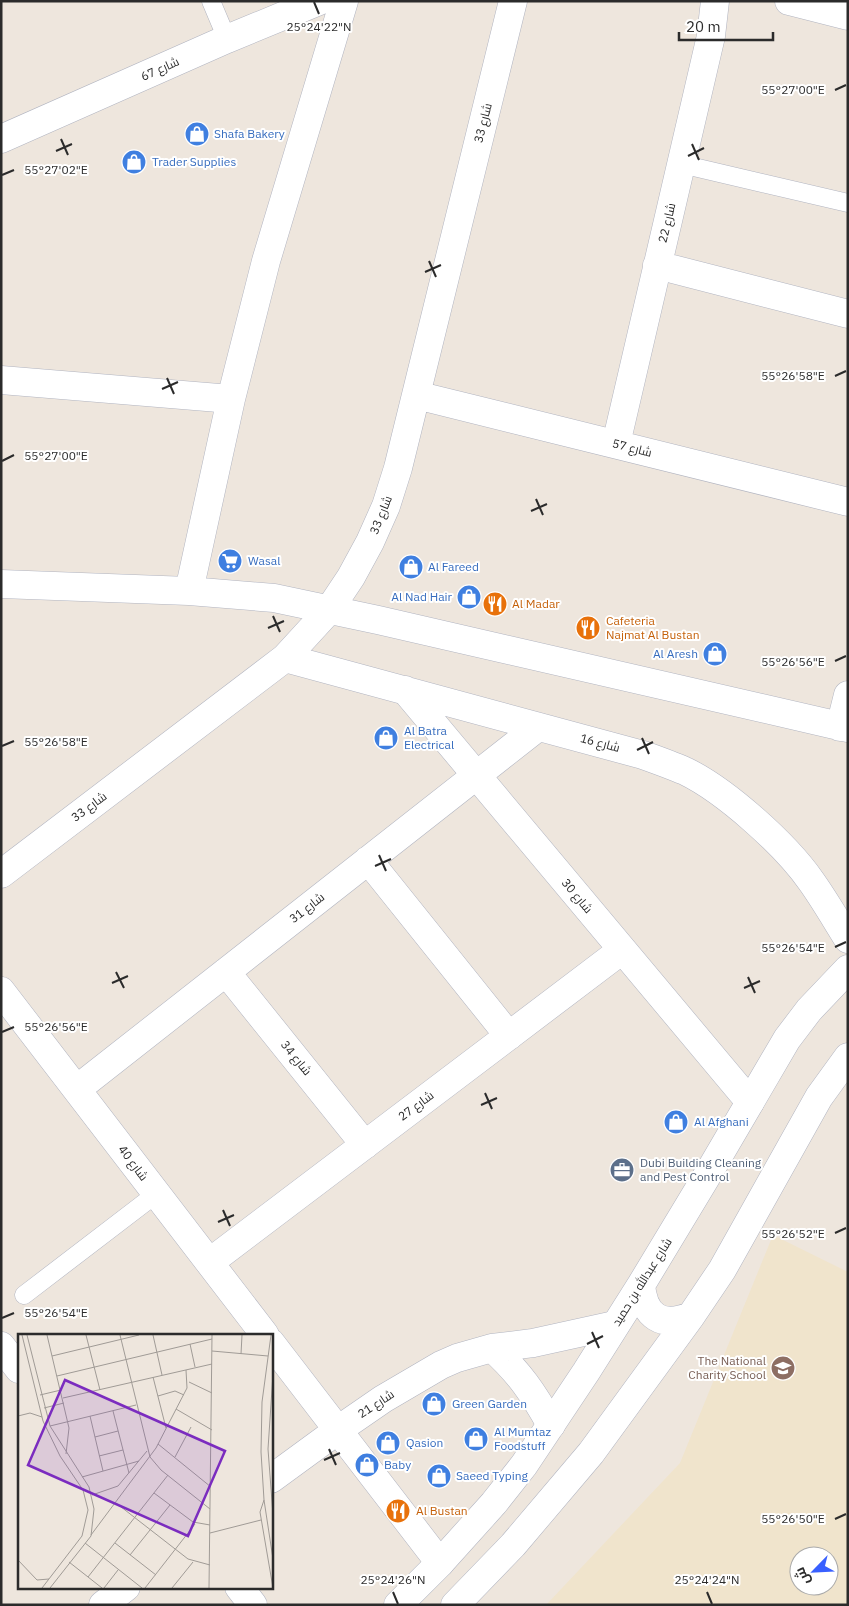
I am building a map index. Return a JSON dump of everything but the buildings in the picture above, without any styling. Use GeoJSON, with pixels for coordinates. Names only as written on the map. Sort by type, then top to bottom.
{"type":"FeatureCollection","features":[{"type":"Feature","properties":{"kind":"street","name":"شارع 67"},"geometry":{"type":"LineString","coordinates":[[1,139],[227,39],[319,1]]}},
{"type":"Feature","properties":{"kind":"street"},"geometry":{"type":"LineString","coordinates":[[189,591],[231,399],[266,261],[344,1]]}},
{"type":"Feature","properties":{"kind":"street","name":"شارع 33"},"geometry":{"type":"LineString","coordinates":[[1,874],[285,658],[329,610],[351,577],[370,542],[386,506],[398,468],[513,1]]}},
{"type":"Feature","properties":{"kind":"street","name":"شارع 22"},"geometry":{"type":"LineString","coordinates":[[616,444],[711,36],[715,1]]}},
{"type":"Feature","properties":{"kind":"street"},"geometry":{"type":"LineString","coordinates":[[789,1],[848,16]]}},
{"type":"Feature","properties":{"kind":"street"},"geometry":{"type":"LineString","coordinates":[[657,265],[848,314]]}},
{"type":"Feature","properties":{"kind":"street"},"geometry":{"type":"LineString","coordinates":[[1,380],[231,399]]}},
{"type":"Feature","properties":{"kind":"street","name":"شارع 57"},"geometry":{"type":"LineString","coordinates":[[416,395],[848,502]]}},
{"type":"Feature","properties":{"kind":"street"},"geometry":{"type":"LineString","coordinates":[[1,604],[14,585],[189,591],[274,598],[844,727],[848,695]]}},
{"type":"Feature","properties":{"kind":"street","name":"شارع 16"},"geometry":{"type":"LineString","coordinates":[[285,658],[642,755],[686,772],[725,796],[786,851],[810,880],[848,939]]}},
{"type":"Feature","properties":{"kind":"street","name":"شارع 30"},"geometry":{"type":"LineString","coordinates":[[405,690],[750,1102]]}},
{"type":"Feature","properties":{"kind":"street","name":"شارع 31"},"geometry":{"type":"LineString","coordinates":[[76,1089],[538,727]]}},
{"type":"Feature","properties":{"kind":"street"},"geometry":{"type":"LineString","coordinates":[[368,860],[509,1036]]}},
{"type":"Feature","properties":{"kind":"street","name":"شارع 27"},"geometry":{"type":"LineString","coordinates":[[210,1262],[622,950]]}},
{"type":"Feature","properties":{"kind":"street","name":"شارع عبدالله بن حميد"},"geometry":{"type":"LineString","coordinates":[[398,1605],[440,1563],[524,1465],[641,1285],[787,1039],[815,1003],[848,969]]}},
{"type":"Feature","properties":{"kind":"street","name":"شارع 34"},"geometry":{"type":"LineString","coordinates":[[226,972],[365,1145]]}},
{"type":"Feature","properties":{"kind":"street","name":"شارع 40"},"geometry":{"type":"LineString","coordinates":[[1,991],[264,1334]]}},
{"type":"Feature","properties":{"kind":"street"},"geometry":{"type":"LineString","coordinates":[[455,1605],[513,1545],[591,1453],[691,1316],[722,1270],[819,1097],[848,1058]]}},
{"type":"Feature","properties":{"kind":"street"},"geometry":{"type":"LineString","coordinates":[[641,1285],[642,1300],[650,1312],[662,1320],[677,1322],[691,1316]]}},
{"type":"Feature","properties":{"kind":"street","name":"شارع 21"},"geometry":{"type":"LineString","coordinates":[[272,1478],[383,1399],[441,1365],[457,1358],[492,1348],[533,1343],[615,1325]]}},
{"type":"Feature","properties":{"kind":"street"},"geometry":{"type":"LineString","coordinates":[[272,1344],[440,1563]]}},
{"type":"Feature","properties":{"kind":"street"},"geometry":{"type":"LineString","coordinates":[[1,1346],[18,1368]]}},
{"type":"Feature","properties":{"kind":"street"},"geometry":{"type":"LineString","coordinates":[[492,1348],[523,1379],[551,1426]]}},
{"type":"Feature","properties":{"kind":"street"},"geometry":{"type":"LineString","coordinates":[[103,1605],[125,1588]]}},
{"type":"Feature","properties":{"kind":"street"},"geometry":{"type":"LineString","coordinates":[[240,1588],[253,1605]]}},
{"type":"Feature","properties":{"kind":"lane"},"geometry":{"type":"LineString","coordinates":[[211,1],[227,39]]}},
{"type":"Feature","properties":{"kind":"lane"},"geometry":{"type":"LineString","coordinates":[[681,164],[848,203]]}},
{"type":"Feature","properties":{"kind":"lane"},"geometry":{"type":"LineString","coordinates":[[24,1295],[156,1194]]}},
{"type":"Feature","properties":{"kind":"shaded area","name":"The National Charity School"},"geometry":{"type":"Polygon","coordinates":[[[773,1235],[848,1272],[848,1605],[546,1605],[680,1463],[773,1235]]]}},
{"type":"Feature","properties":{"kind":"place","name":"Shafa Bakery"},"geometry":{"type":"Point","coordinates":[197,134]}},
{"type":"Feature","properties":{"kind":"place","name":"Trader Supplies"},"geometry":{"type":"Point","coordinates":[134,162]}},
{"type":"Feature","properties":{"kind":"place","name":"Wasal"},"geometry":{"type":"Point","coordinates":[230,561]}},
{"type":"Feature","properties":{"kind":"place","name":"Al Fareed"},"geometry":{"type":"Point","coordinates":[411,567]}},
{"type":"Feature","properties":{"kind":"place","name":"Al Nad Hair"},"geometry":{"type":"Point","coordinates":[469,597]}},
{"type":"Feature","properties":{"kind":"place","name":"Al Madar"},"geometry":{"type":"Point","coordinates":[495,604]}},
{"type":"Feature","properties":{"kind":"place","name":"Cafeteria Najmat Al Bustan"},"geometry":{"type":"Point","coordinates":[588,628]}},
{"type":"Feature","properties":{"kind":"place","name":"Al Aresh"},"geometry":{"type":"Point","coordinates":[715,654]}},
{"type":"Feature","properties":{"kind":"place","name":"Al Batra Electrical"},"geometry":{"type":"Point","coordinates":[386,738]}},
{"type":"Feature","properties":{"kind":"place","name":"Al Afghani"},"geometry":{"type":"Point","coordinates":[676,1122]}},
{"type":"Feature","properties":{"kind":"place","name":"Dubi Building Cleaning and Pest Control"},"geometry":{"type":"Point","coordinates":[622,1170]}},
{"type":"Feature","properties":{"kind":"place","name":"The National Charity School"},"geometry":{"type":"Point","coordinates":[783,1368]}},
{"type":"Feature","properties":{"kind":"place","name":"Green Garden"},"geometry":{"type":"Point","coordinates":[434,1404]}},
{"type":"Feature","properties":{"kind":"place","name":"Al Mumtaz Foodstuff"},"geometry":{"type":"Point","coordinates":[476,1439]}},
{"type":"Feature","properties":{"kind":"place","name":"Qasion"},"geometry":{"type":"Point","coordinates":[388,1443]}},
{"type":"Feature","properties":{"kind":"place","name":"Baby"},"geometry":{"type":"Point","coordinates":[367,1465]}},
{"type":"Feature","properties":{"kind":"place","name":"Saeed Typing"},"geometry":{"type":"Point","coordinates":[439,1476]}},
{"type":"Feature","properties":{"kind":"place","name":"Al Bustan"},"geometry":{"type":"Point","coordinates":[398,1511]}}]}
